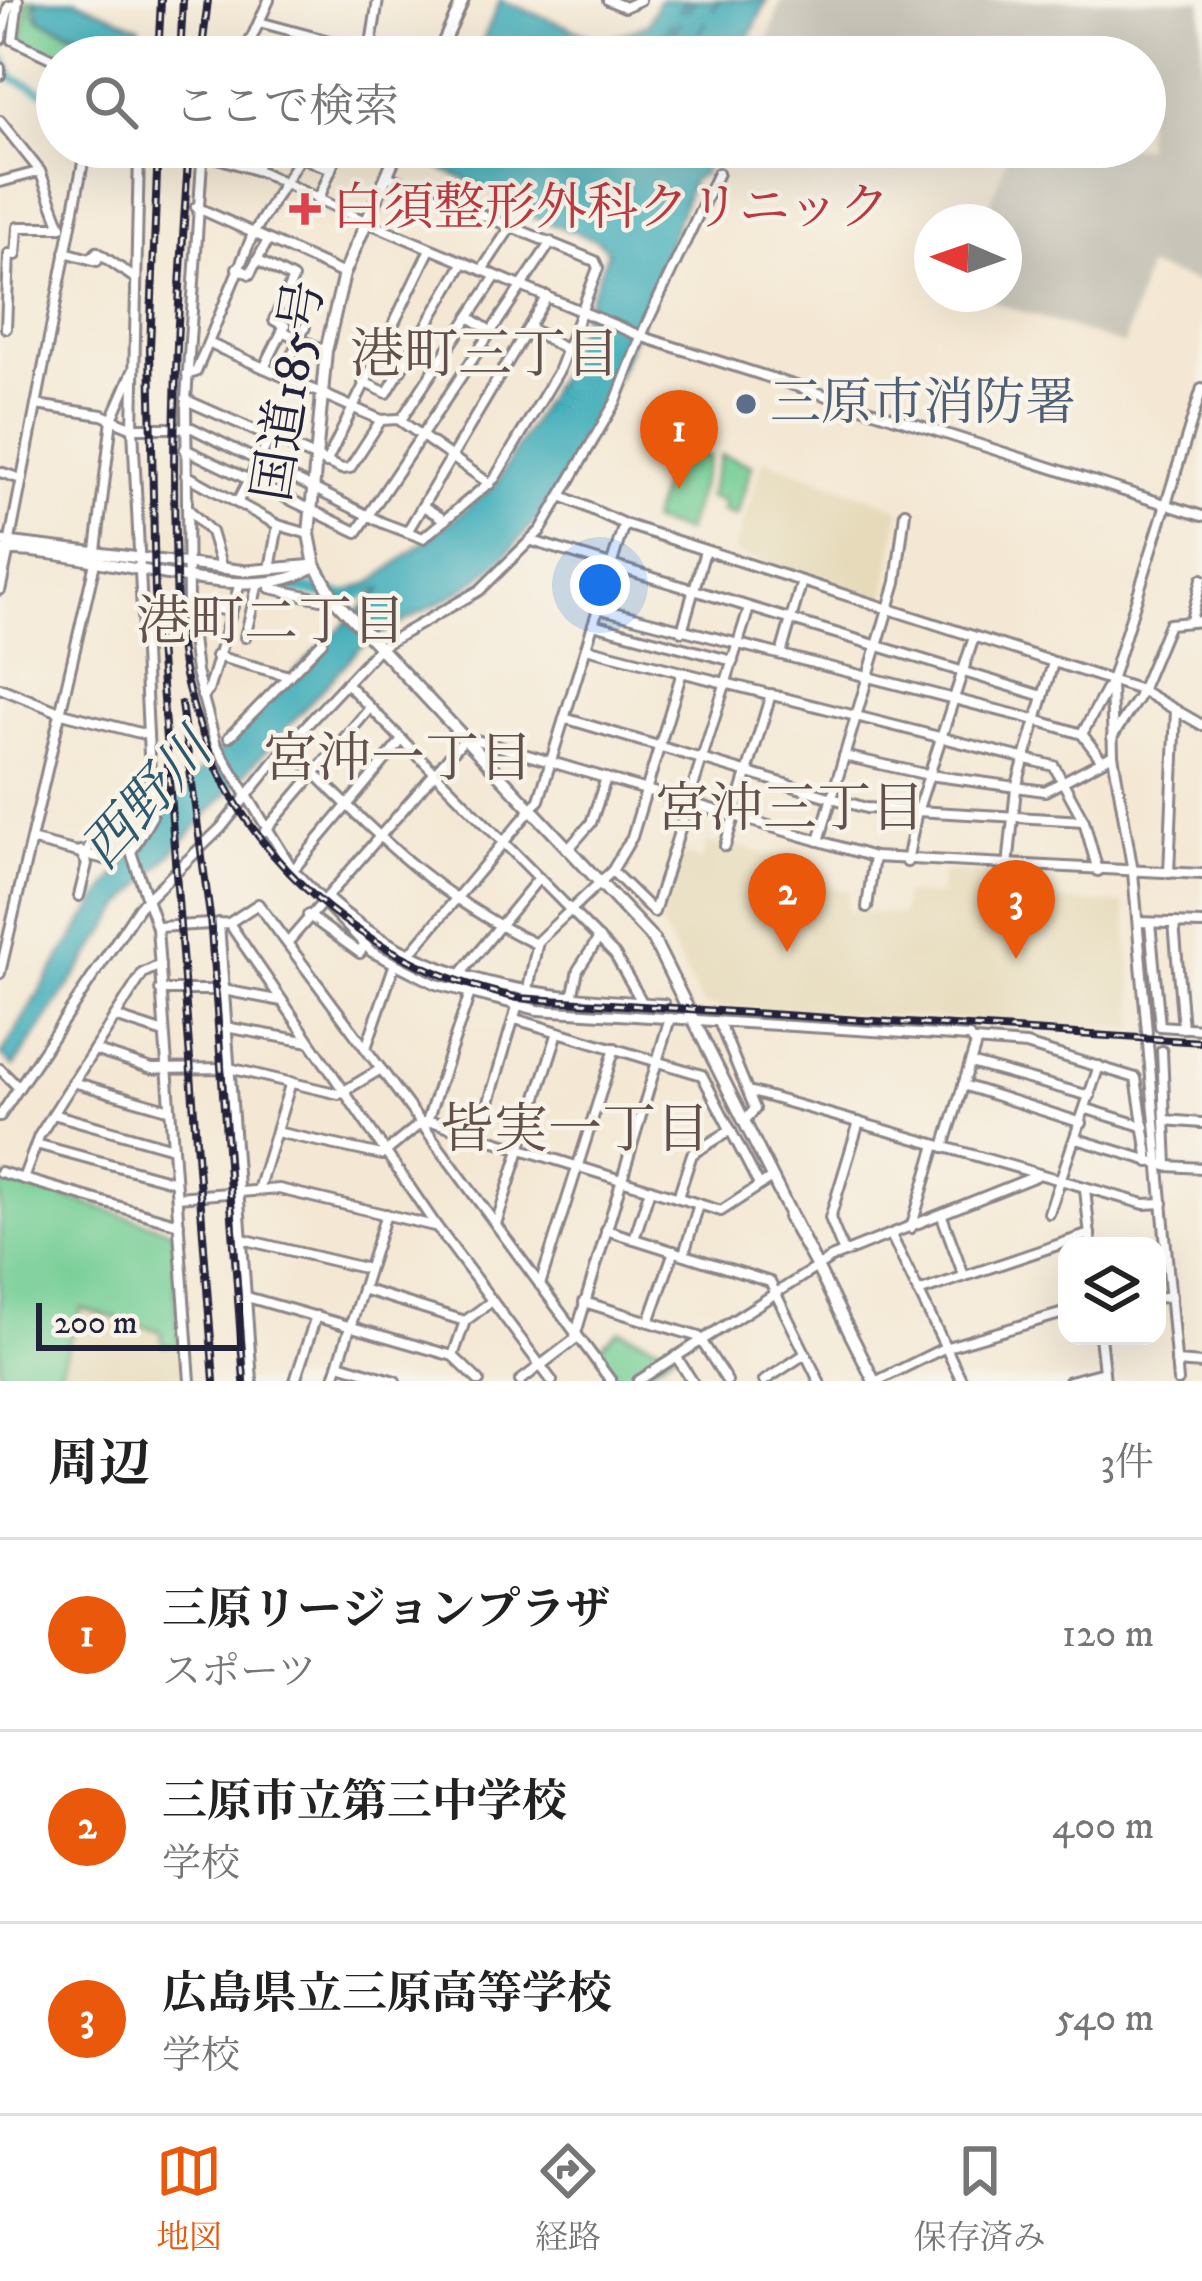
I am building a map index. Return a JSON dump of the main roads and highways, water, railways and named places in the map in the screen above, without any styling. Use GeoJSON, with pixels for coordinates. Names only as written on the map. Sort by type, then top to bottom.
{"type":"FeatureCollection","features":[{"type":"Feature","properties":{"kind":"highway"},"geometry":{"type":"LineString","coordinates":[[446,36],[463,0]]}},
{"type":"Feature","properties":{"kind":"highway","name":"国道185号"},"geometry":{"type":"LineString","coordinates":[[390,168],[344,274],[326,351],[320,460],[308,508],[315,565],[328,596],[570,847],[606,875],[653,939],[876,1381]]}},
{"type":"Feature","properties":{"kind":"highway","name":"国道185号"},"geometry":{"type":"LineString","coordinates":[[696,1018],[765,1182],[817,1265]]}},
{"type":"Feature","properties":{"kind":"main road"},"geometry":{"type":"LineString","coordinates":[[0,589],[4,546],[190,570],[239,583],[302,576],[315,565]]}},
{"type":"Feature","properties":{"kind":"main road"},"geometry":{"type":"LineString","coordinates":[[190,570],[223,569],[266,579]]}},
{"type":"Feature","properties":{"kind":"water"},"geometry":{"type":"Polygon","coordinates":[[[35,0],[76,0],[140,27],[140,36],[84,36],[40,19],[35,0]]]}},
{"type":"Feature","properties":{"kind":"water"},"geometry":{"type":"Polygon","coordinates":[[[500,0],[591,36],[485,36],[500,0]]]}},
{"type":"Feature","properties":{"kind":"water"},"geometry":{"type":"Polygon","coordinates":[[[659,0],[767,0],[750,36],[617,36],[648,24],[659,0]]]}},
{"type":"Feature","properties":{"kind":"water"},"geometry":{"type":"Polygon","coordinates":[[[439,168],[705,168],[693,179],[636,331],[590,434],[532,525],[481,577],[359,649],[124,905],[14,1067],[1,1055],[119,870],[188,784],[264,703],[383,589],[349,602],[343,593],[373,582],[495,486],[560,373],[608,252],[597,240],[532,217],[533,208],[439,168]]]}},
{"type":"Feature","properties":{"kind":"waterway"},"geometry":{"type":"LineString","coordinates":[[0,54],[13,78],[36,88]]}},
{"type":"Feature","properties":{"kind":"waterway"},"geometry":{"type":"LineString","coordinates":[[106,559],[127,562]]}},
{"type":"Feature","properties":{"kind":"waterway"},"geometry":{"type":"LineString","coordinates":[[208,574],[243,578]]}},
{"type":"Feature","properties":{"kind":"waterway"},"geometry":{"type":"LineString","coordinates":[[292,587],[347,597],[361,594]]}},
{"type":"Feature","properties":{"kind":"railway"},"geometry":{"type":"LineString","coordinates":[[159,36],[161,0]]}},
{"type":"Feature","properties":{"kind":"railway"},"geometry":{"type":"LineString","coordinates":[[181,36],[183,0]]}},
{"type":"Feature","properties":{"kind":"railway"},"geometry":{"type":"LineString","coordinates":[[204,36],[208,0]]}},
{"type":"Feature","properties":{"kind":"railway"},"geometry":{"type":"LineString","coordinates":[[157,168],[150,348],[155,592],[214,1381]]}},
{"type":"Feature","properties":{"kind":"railway"},"geometry":{"type":"LineString","coordinates":[[188,168],[174,441],[183,666],[206,743],[233,798],[267,846],[307,889],[353,926],[404,957],[459,981],[518,998],[1202,1042]]}},
{"type":"Feature","properties":{"kind":"railway"},"geometry":{"type":"LineString","coordinates":[[181,704],[210,916],[244,1381]]}},
{"type":"Feature","properties":{"kind":"place","name":"白須整形外科クリニック"},"geometry":{"type":"Point","coordinates":[305,209]}},
{"type":"Feature","properties":{"kind":"place","name":"三原市消防署"},"geometry":{"type":"Point","coordinates":[746,404]}},
{"type":"Feature","properties":{"kind":"place","name":"三原リージョンプラザ"},"geometry":{"type":"Point","coordinates":[679,489]}},
{"type":"Feature","properties":{"kind":"place","name":"三原市立第三中学校"},"geometry":{"type":"Point","coordinates":[787,952]}},
{"type":"Feature","properties":{"kind":"place","name":"広島県立三原高等学校"},"geometry":{"type":"Point","coordinates":[1016,959]}},
{"type":"Feature","properties":{"kind":"district","name":"港町三丁目"},"geometry":{"type":"Point","coordinates":[485,356]}},
{"type":"Feature","properties":{"kind":"district","name":"港町二丁目"},"geometry":{"type":"Point","coordinates":[271,623]}},
{"type":"Feature","properties":{"kind":"district","name":"宮沖一丁目"},"geometry":{"type":"Point","coordinates":[398,760]}},
{"type":"Feature","properties":{"kind":"district","name":"宮沖三丁目"},"geometry":{"type":"Point","coordinates":[790,810]}},
{"type":"Feature","properties":{"kind":"district","name":"皆実一丁目"},"geometry":{"type":"Point","coordinates":[575,1131]}},
{"type":"Feature","properties":{"kind":"water label","name":"西野川"},"geometry":{"type":"Point","coordinates":[148,801]}}]}
